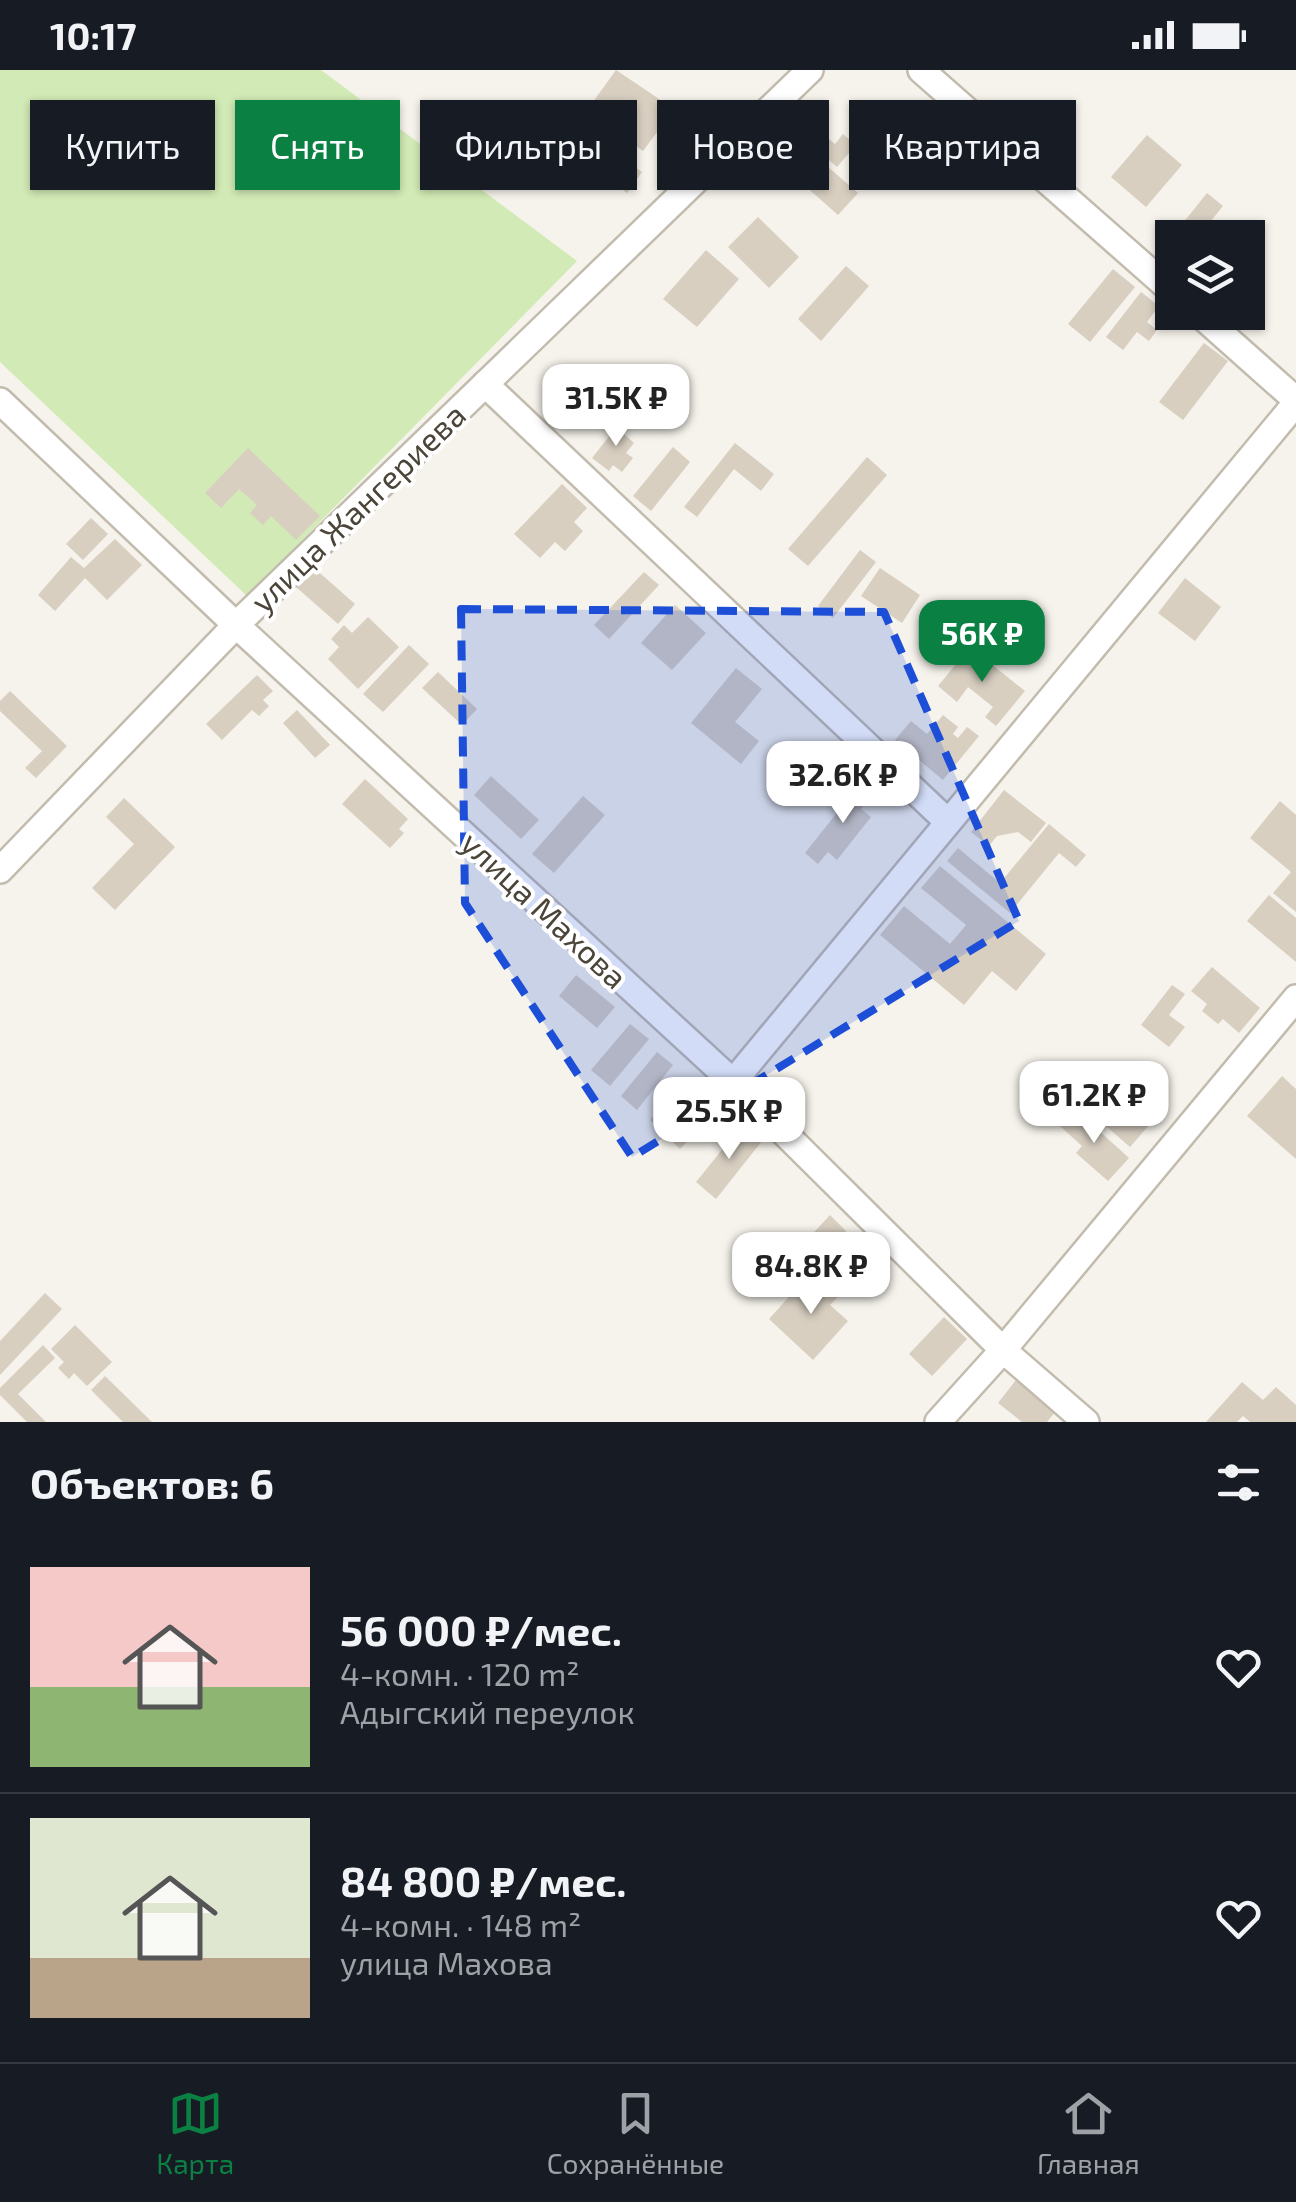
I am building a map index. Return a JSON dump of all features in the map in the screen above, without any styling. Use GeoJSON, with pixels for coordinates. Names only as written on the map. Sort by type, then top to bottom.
{"type":"FeatureCollection","features":[{"type":"Feature","properties":{"kind":"street","name":"улица Жангериева"},"geometry":{"type":"LineString","coordinates":[[0,870],[236,624],[810,70]]}},
{"type":"Feature","properties":{"kind":"street"},"geometry":{"type":"LineString","coordinates":[[921,70],[1155,276]]}},
{"type":"Feature","properties":{"kind":"street"},"geometry":{"type":"LineString","coordinates":[[733,1082],[1296,402],[1217,330]]}},
{"type":"Feature","properties":{"kind":"street"},"geometry":{"type":"LineString","coordinates":[[485,384],[948,822]]}},
{"type":"Feature","properties":{"kind":"street","name":"улица Махова"},"geometry":{"type":"LineString","coordinates":[[0,401],[733,1082],[1004,1350],[1086,1422]]}},
{"type":"Feature","properties":{"kind":"street"},"geometry":{"type":"LineString","coordinates":[[938,1422],[1004,1350],[1295,1000]]}},
{"type":"Feature","properties":{"kind":"highlighted area"},"geometry":{"type":"Polygon","coordinates":[[[461,609],[884,612],[1019,921],[632,1157],[465,903],[461,609]]]}},
{"type":"Feature","properties":{"kind":"green space"},"geometry":{"type":"Polygon","coordinates":[[[0,70],[321,70],[361,100],[235,100],[235,190],[400,190],[400,129],[420,144],[420,190],[482,190],[577,261],[247,596],[0,362],[0,70]]]}},
{"type":"Feature","properties":{"kind":"building"},"geometry":{"type":"Polygon","coordinates":[[[616,70],[661,100],[657,100],[657,132],[643,151],[637,147],[637,100],[594,100],[616,70]]]}},
{"type":"Feature","properties":{"kind":"building"},"geometry":{"type":"Polygon","coordinates":[[[843,134],[849,139],[849,153],[837,167],[829,160],[829,139],[835,144],[843,134]]]}},
{"type":"Feature","properties":{"kind":"building"},"geometry":{"type":"Polygon","coordinates":[[[1147,135],[1182,165],[1146,207],[1111,177],[1147,135]]]}},
{"type":"Feature","properties":{"kind":"building"},"geometry":{"type":"Polygon","coordinates":[[[829,168],[849,185],[849,190],[858,193],[838,215],[810,190],[829,190],[829,168]]]}},
{"type":"Feature","properties":{"kind":"building"},"geometry":{"type":"Polygon","coordinates":[[[1207,193],[1223,206],[1212,220],[1185,220],[1207,193]]]}},
{"type":"Feature","properties":{"kind":"building"},"geometry":{"type":"Polygon","coordinates":[[[758,217],[799,257],[769,288],[728,247],[758,217]]]}},
{"type":"Feature","properties":{"kind":"building"},"geometry":{"type":"Polygon","coordinates":[[[706,250],[739,279],[697,327],[663,299],[706,250]]]}},
{"type":"Feature","properties":{"kind":"building"},"geometry":{"type":"Polygon","coordinates":[[[846,266],[869,286],[821,341],[798,319],[846,266]]]}},
{"type":"Feature","properties":{"kind":"building"},"geometry":{"type":"Polygon","coordinates":[[[1113,269],[1135,287],[1090,342],[1068,324],[1113,269]]]}},
{"type":"Feature","properties":{"kind":"building"},"geometry":{"type":"Polygon","coordinates":[[[1141,292],[1155,303],[1155,311],[1147,322],[1157,330],[1149,341],[1137,332],[1123,350],[1106,337],[1141,292]]]}},
{"type":"Feature","properties":{"kind":"building"},"geometry":{"type":"Polygon","coordinates":[[[1204,343],[1228,361],[1183,420],[1159,402],[1204,343]]]}},
{"type":"Feature","properties":{"kind":"building"},"geometry":{"type":"Polygon","coordinates":[[[622,420],[630,427],[624,434],[634,443],[626,453],[633,458],[622,472],[613,465],[609,471],[592,458],[622,420]]]}},
{"type":"Feature","properties":{"kind":"building"},"geometry":{"type":"Polygon","coordinates":[[[735,443],[774,474],[761,491],[734,469],[697,517],[684,507],[735,443]]]}},
{"type":"Feature","properties":{"kind":"building"},"geometry":{"type":"Polygon","coordinates":[[[673,447],[690,462],[651,511],[633,496],[673,447]]]}},
{"type":"Feature","properties":{"kind":"building"},"geometry":{"type":"Polygon","coordinates":[[[248,448],[320,516],[296,540],[271,516],[263,525],[250,513],[257,505],[239,489],[221,508],[205,493],[248,448]]]}},
{"type":"Feature","properties":{"kind":"building"},"geometry":{"type":"Polygon","coordinates":[[[867,457],[887,475],[808,566],[788,549],[867,457]]]}},
{"type":"Feature","properties":{"kind":"building"},"geometry":{"type":"Polygon","coordinates":[[[562,484],[587,508],[574,522],[583,531],[565,551],[555,542],[540,558],[514,534],[562,484]]]}},
{"type":"Feature","properties":{"kind":"building"},"geometry":{"type":"Polygon","coordinates":[[[91,518],[108,534],[83,560],[66,544],[91,518]]]}},
{"type":"Feature","properties":{"kind":"building"},"geometry":{"type":"Polygon","coordinates":[[[115,539],[142,565],[107,600],[85,578],[55,611],[38,595],[71,557],[84,568],[115,539]]]}},
{"type":"Feature","properties":{"kind":"building"},"geometry":{"type":"Polygon","coordinates":[[[860,550],[876,562],[833,618],[818,606],[860,550]]]}},
{"type":"Feature","properties":{"kind":"building"},"geometry":{"type":"Polygon","coordinates":[[[313,567],[355,604],[338,624],[296,587],[313,567]]]}},
{"type":"Feature","properties":{"kind":"building"},"geometry":{"type":"Polygon","coordinates":[[[880,568],[920,595],[902,623],[861,596],[880,568]]]}},
{"type":"Feature","properties":{"kind":"building"},"geometry":{"type":"Polygon","coordinates":[[[644,572],[659,585],[609,639],[594,625],[644,572]]]}},
{"type":"Feature","properties":{"kind":"building"},"geometry":{"type":"Polygon","coordinates":[[[1185,578],[1221,607],[1195,641],[1158,613],[1185,578]]]}},
{"type":"Feature","properties":{"kind":"building"},"geometry":{"type":"Polygon","coordinates":[[[675,605],[706,633],[672,670],[641,643],[675,605]]]}},
{"type":"Feature","properties":{"kind":"building"},"geometry":{"type":"Polygon","coordinates":[[[368,617],[399,647],[358,689],[328,659],[339,647],[331,639],[344,625],[352,633],[368,617]]]}},
{"type":"Feature","properties":{"kind":"building"},"geometry":{"type":"Polygon","coordinates":[[[409,645],[429,664],[383,712],[363,694],[409,645]]]}},
{"type":"Feature","properties":{"kind":"building"},"geometry":{"type":"Polygon","coordinates":[[[970,647],[1025,691],[996,726],[985,717],[993,707],[968,687],[957,702],[938,686],[970,647]]]}},
{"type":"Feature","properties":{"kind":"building"},"geometry":{"type":"Polygon","coordinates":[[[736,668],[762,689],[735,722],[759,741],[741,764],[691,723],[736,668]]]}},
{"type":"Feature","properties":{"kind":"building"},"geometry":{"type":"Polygon","coordinates":[[[438,672],[477,709],[462,725],[422,688],[438,672]]]}},
{"type":"Feature","properties":{"kind":"building"},"geometry":{"type":"Polygon","coordinates":[[[257,675],[273,691],[263,700],[269,706],[259,716],[252,710],[222,740],[206,724],[257,675]]]}},
{"type":"Feature","properties":{"kind":"building"},"geometry":{"type":"Polygon","coordinates":[[[10,691],[67,746],[36,778],[25,768],[42,751],[0,711],[0,701],[10,691]]]}},
{"type":"Feature","properties":{"kind":"building"},"geometry":{"type":"Polygon","coordinates":[[[297,710],[330,745],[315,758],[283,723],[297,710]]]}},
{"type":"Feature","properties":{"kind":"building"},"geometry":{"type":"Polygon","coordinates":[[[943,715],[958,727],[953,734],[958,738],[967,727],[979,736],[943,780],[895,740],[911,721],[927,734],[943,715]]]}},
{"type":"Feature","properties":{"kind":"building"},"geometry":{"type":"Polygon","coordinates":[[[491,776],[539,820],[521,839],[474,795],[491,776]]]}},
{"type":"Feature","properties":{"kind":"building"},"geometry":{"type":"Polygon","coordinates":[[[365,779],[408,819],[399,829],[404,833],[390,848],[342,804],[365,779]]]}},
{"type":"Feature","properties":{"kind":"building"},"geometry":{"type":"Polygon","coordinates":[[[863,780],[876,790],[861,809],[871,817],[837,860],[828,852],[818,864],[805,853],[863,780]]]}},
{"type":"Feature","properties":{"kind":"building"},"geometry":{"type":"Polygon","coordinates":[[[1004,790],[1046,823],[1031,842],[1018,832],[997,836],[989,846],[971,832],[1004,790]]]}},
{"type":"Feature","properties":{"kind":"building"},"geometry":{"type":"Polygon","coordinates":[[[583,796],[605,815],[554,873],[532,854],[583,796]]]}},
{"type":"Feature","properties":{"kind":"building"},"geometry":{"type":"Polygon","coordinates":[[[124,798],[175,847],[115,910],[92,888],[134,844],[106,817],[124,798]]]}},
{"type":"Feature","properties":{"kind":"building"},"geometry":{"type":"Polygon","coordinates":[[[1280,801],[1296,815],[1296,912],[1273,893],[1291,872],[1250,838],[1280,801]]]}},
{"type":"Feature","properties":{"kind":"building"},"geometry":{"type":"Polygon","coordinates":[[[1049,824],[1086,855],[1076,867],[1059,853],[1010,913],[947,861],[958,848],[1000,883],[1049,824]]]}},
{"type":"Feature","properties":{"kind":"building"},"geometry":{"type":"Polygon","coordinates":[[[940,866],[1046,954],[1016,991],[992,971],[964,1005],[880,935],[904,906],[950,944],[966,925],[921,888],[940,866]]]}},
{"type":"Feature","properties":{"kind":"building"},"geometry":{"type":"Polygon","coordinates":[[[1269,895],[1296,918],[1296,962],[1247,921],[1269,895]]]}},
{"type":"Feature","properties":{"kind":"building"},"geometry":{"type":"Polygon","coordinates":[[[1212,967],[1260,1008],[1239,1033],[1223,1019],[1218,1024],[1202,1011],[1207,1004],[1191,991],[1212,967]]]}},
{"type":"Feature","properties":{"kind":"building"},"geometry":{"type":"Polygon","coordinates":[[[576,975],[615,1007],[597,1028],[559,996],[576,975]]]}},
{"type":"Feature","properties":{"kind":"building"},"geometry":{"type":"Polygon","coordinates":[[[1172,985],[1185,994],[1169,1015],[1185,1027],[1169,1047],[1141,1025],[1172,985]]]}},
{"type":"Feature","properties":{"kind":"building"},"geometry":{"type":"Polygon","coordinates":[[[630,1024],[649,1039],[610,1086],[591,1070],[630,1024]]]}},
{"type":"Feature","properties":{"kind":"building"},"geometry":{"type":"Polygon","coordinates":[[[657,1052],[673,1065],[637,1110],[621,1096],[657,1052]]]}},
{"type":"Feature","properties":{"kind":"building"},"geometry":{"type":"Polygon","coordinates":[[[1282,1076],[1296,1089],[1296,1159],[1247,1116],[1282,1076]]]}},
{"type":"Feature","properties":{"kind":"building"},"geometry":{"type":"Polygon","coordinates":[[[1097,1077],[1150,1124],[1130,1147],[1076,1100],[1097,1077]]]}},
{"type":"Feature","properties":{"kind":"building"},"geometry":{"type":"Polygon","coordinates":[[[684,1083],[705,1103],[689,1120],[699,1129],[680,1149],[650,1120],[684,1083]]]}},
{"type":"Feature","properties":{"kind":"building"},"geometry":{"type":"Polygon","coordinates":[[[1075,1109],[1129,1158],[1108,1181],[1076,1153],[1082,1146],[1060,1126],[1075,1109]]]}},
{"type":"Feature","properties":{"kind":"building"},"geometry":{"type":"Polygon","coordinates":[[[742,1125],[762,1141],[716,1199],[696,1182],[742,1125]]]}},
{"type":"Feature","properties":{"kind":"building"},"geometry":{"type":"Polygon","coordinates":[[[830,1215],[846,1231],[799,1282],[782,1267],[830,1215]]]}},
{"type":"Feature","properties":{"kind":"building"},"geometry":{"type":"Polygon","coordinates":[[[806,1278],[821,1292],[833,1279],[845,1290],[830,1305],[848,1321],[813,1360],[769,1319],[806,1278]]]}},
{"type":"Feature","properties":{"kind":"building"},"geometry":{"type":"Polygon","coordinates":[[[45,1293],[62,1309],[0,1375],[0,1341],[45,1293]]]}},
{"type":"Feature","properties":{"kind":"building"},"geometry":{"type":"Polygon","coordinates":[[[944,1317],[967,1339],[932,1376],[909,1354],[944,1317]]]}},
{"type":"Feature","properties":{"kind":"building"},"geometry":{"type":"Polygon","coordinates":[[[75,1325],[112,1362],[87,1386],[74,1373],[69,1379],[58,1368],[64,1362],[51,1349],[75,1325]]]}},
{"type":"Feature","properties":{"kind":"building"},"geometry":{"type":"Polygon","coordinates":[[[43,1345],[55,1358],[18,1394],[46,1422],[27,1422],[0,1395],[0,1388],[43,1345]]]}},
{"type":"Feature","properties":{"kind":"building"},"geometry":{"type":"Polygon","coordinates":[[[105,1376],[152,1422],[123,1422],[91,1390],[105,1376]]]}},
{"type":"Feature","properties":{"kind":"building"},"geometry":{"type":"Polygon","coordinates":[[[1016,1380],[1055,1412],[1047,1422],[1022,1422],[998,1403],[1016,1380]]]}},
{"type":"Feature","properties":{"kind":"building"},"geometry":{"type":"Polygon","coordinates":[[[1242,1382],[1263,1400],[1276,1387],[1296,1405],[1296,1422],[1250,1422],[1243,1416],[1237,1422],[1206,1422],[1242,1382]]]}}]}
